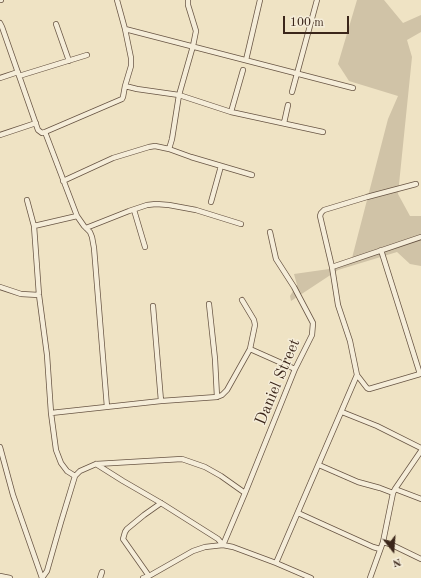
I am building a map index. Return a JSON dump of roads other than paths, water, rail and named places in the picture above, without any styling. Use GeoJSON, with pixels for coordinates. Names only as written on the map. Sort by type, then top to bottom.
{"type":"FeatureCollection","features":[{"type":"Feature","properties":{"kind":"street"},"geometry":{"type":"LineString","coordinates":[[0,23],[38,130],[42,133],[122,99],[131,66],[131,58],[117,0]]}},
{"type":"Feature","properties":{"kind":"street"},"geometry":{"type":"LineString","coordinates":[[169,150],[179,96],[196,31],[188,5],[188,0]]}},
{"type":"Feature","properties":{"kind":"street"},"geometry":{"type":"LineString","coordinates":[[246,60],[260,0]]}},
{"type":"Feature","properties":{"kind":"street"},"geometry":{"type":"LineString","coordinates":[[292,92],[317,0]]}},
{"type":"Feature","properties":{"kind":"street"},"geometry":{"type":"LineString","coordinates":[[56,24],[69,61]]}},
{"type":"Feature","properties":{"kind":"street"},"geometry":{"type":"LineString","coordinates":[[125,29],[353,88]]}},
{"type":"Feature","properties":{"kind":"street"},"geometry":{"type":"LineString","coordinates":[[0,78],[69,61],[87,55]]}},
{"type":"Feature","properties":{"kind":"street"},"geometry":{"type":"LineString","coordinates":[[231,112],[243,70]]}},
{"type":"Feature","properties":{"kind":"street"},"geometry":{"type":"LineString","coordinates":[[125,86],[179,96],[231,112],[323,132]]}},
{"type":"Feature","properties":{"kind":"street"},"geometry":{"type":"LineString","coordinates":[[284,124],[288,105]]}},
{"type":"Feature","properties":{"kind":"street"},"geometry":{"type":"LineString","coordinates":[[0,135],[36,123]]}},
{"type":"Feature","properties":{"kind":"street"},"geometry":{"type":"LineString","coordinates":[[45,132],[77,216],[90,232],[92,237],[107,407]]}},
{"type":"Feature","properties":{"kind":"street"},"geometry":{"type":"LineString","coordinates":[[63,181],[114,158],[155,146],[252,174]]}},
{"type":"Feature","properties":{"kind":"street"},"geometry":{"type":"LineString","coordinates":[[210,202],[222,166]]}},
{"type":"Feature","properties":{"kind":"street"},"geometry":{"type":"LineString","coordinates":[[381,250],[420,374],[369,389],[357,375],[350,341],[338,305],[332,266],[320,216],[322,211],[416,184]]}},
{"type":"Feature","properties":{"kind":"street"},"geometry":{"type":"LineString","coordinates":[[27,200],[34,226],[39,295],[47,355],[51,413],[56,450],[61,463],[67,471],[75,476]]}},
{"type":"Feature","properties":{"kind":"street"},"geometry":{"type":"LineString","coordinates":[[86,228],[147,205],[156,204],[196,210],[241,224]]}},
{"type":"Feature","properties":{"kind":"street"},"geometry":{"type":"LineString","coordinates":[[134,210],[145,247]]}},
{"type":"Feature","properties":{"kind":"street"},"geometry":{"type":"LineString","coordinates":[[34,226],[77,216]]}},
{"type":"Feature","properties":{"kind":"street","name":"Daniel Street"},"geometry":{"type":"LineString","coordinates":[[223,545],[296,369],[312,335],[313,323],[294,287],[276,259],[270,232]]}},
{"type":"Feature","properties":{"kind":"street"},"geometry":{"type":"LineString","coordinates":[[332,266],[421,237]]}},
{"type":"Feature","properties":{"kind":"street"},"geometry":{"type":"LineString","coordinates":[[0,287],[21,294],[39,295]]}},
{"type":"Feature","properties":{"kind":"street"},"geometry":{"type":"LineString","coordinates":[[51,413],[161,401],[217,397],[222,395],[227,390],[250,349],[255,325],[254,320],[242,300]]}},
{"type":"Feature","properties":{"kind":"street"},"geometry":{"type":"LineString","coordinates":[[209,304],[215,359],[217,397]]}},
{"type":"Feature","properties":{"kind":"street"},"geometry":{"type":"LineString","coordinates":[[153,306],[161,401]]}},
{"type":"Feature","properties":{"kind":"street"},"geometry":{"type":"LineString","coordinates":[[250,349],[296,369]]}},
{"type":"Feature","properties":{"kind":"street"},"geometry":{"type":"LineString","coordinates":[[276,563],[357,375]]}},
{"type":"Feature","properties":{"kind":"street"},"geometry":{"type":"LineString","coordinates":[[342,412],[377,426],[421,449],[394,491],[383,542],[370,578]]}},
{"type":"Feature","properties":{"kind":"street"},"geometry":{"type":"LineString","coordinates":[[0,447],[13,495],[42,578]]}},
{"type":"Feature","properties":{"kind":"street"},"geometry":{"type":"LineString","coordinates":[[42,578],[47,571],[60,522],[75,476],[80,471],[96,464],[182,459],[206,467],[245,493]]}},
{"type":"Feature","properties":{"kind":"street"},"geometry":{"type":"LineString","coordinates":[[96,464],[218,539],[223,545]]}},
{"type":"Feature","properties":{"kind":"street"},"geometry":{"type":"LineString","coordinates":[[319,465],[358,482],[421,499]]}},
{"type":"Feature","properties":{"kind":"street"},"geometry":{"type":"LineString","coordinates":[[149,576],[123,539],[127,529],[161,503]]}},
{"type":"Feature","properties":{"kind":"street"},"geometry":{"type":"LineString","coordinates":[[298,514],[380,549]]}},
{"type":"Feature","properties":{"kind":"street"},"geometry":{"type":"LineString","coordinates":[[383,542],[421,559]]}},
{"type":"Feature","properties":{"kind":"street"},"geometry":{"type":"LineString","coordinates":[[143,578],[193,551],[205,547],[223,545],[242,550],[311,578]]}},
{"type":"Feature","properties":{"kind":"street"},"geometry":{"type":"LineString","coordinates":[[100,578],[102,572]]}},
{"type":"Feature","properties":{"kind":"street"},"geometry":{"type":"LineString","coordinates":[[0,576],[10,578]]}}]}
